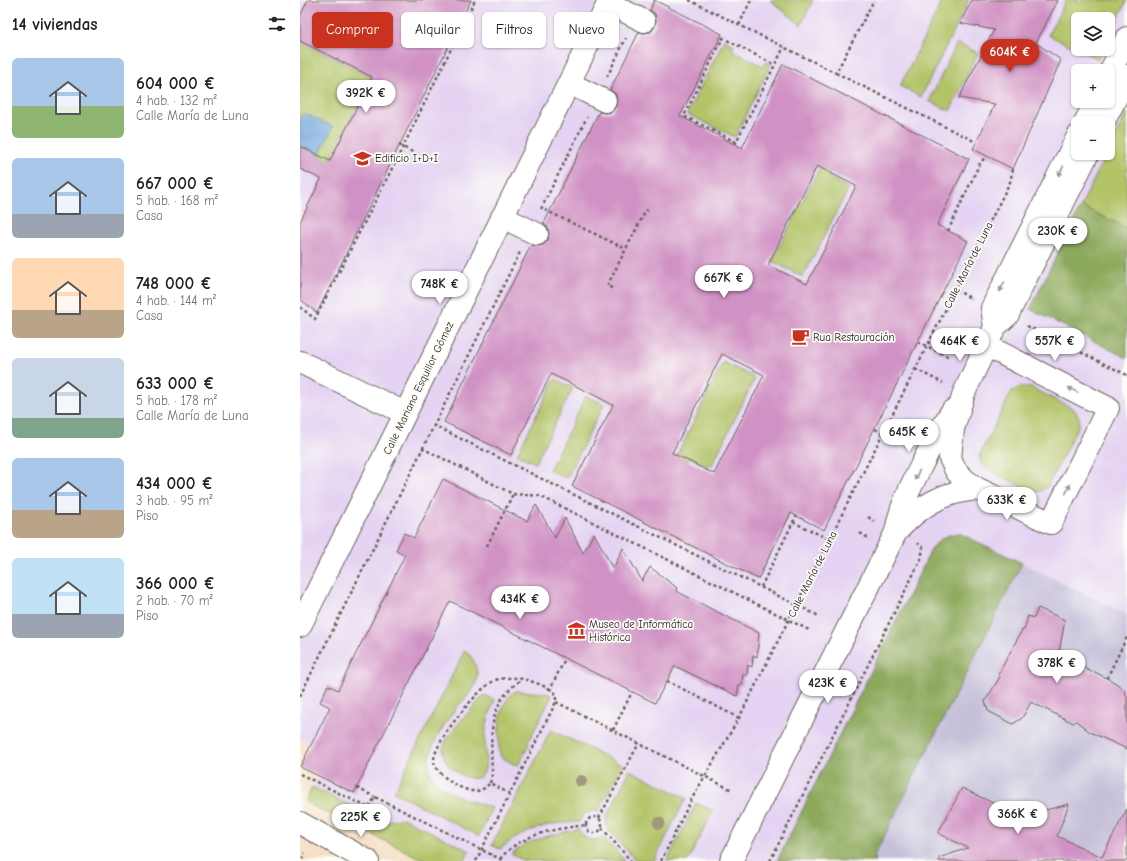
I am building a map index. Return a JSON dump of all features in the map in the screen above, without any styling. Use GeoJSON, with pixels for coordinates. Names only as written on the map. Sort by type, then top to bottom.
{"type":"FeatureCollection","features":[{"type":"Feature","properties":{"kind":"street"},"geometry":{"type":"LineString","coordinates":[[609,2],[644,21]]}},
{"type":"Feature","properties":{"kind":"street","name":"Calle Mariano Esquillor Gómez"},"geometry":{"type":"LineString","coordinates":[[300,626],[609,2]]}},
{"type":"Feature","properties":{"kind":"street"},"geometry":{"type":"LineString","coordinates":[[1114,64],[1127,38]]}},
{"type":"Feature","properties":{"kind":"street"},"geometry":{"type":"LineString","coordinates":[[1107,116],[1127,76]]}},
{"type":"Feature","properties":{"kind":"street"},"geometry":{"type":"LineString","coordinates":[[568,83],[605,101]]}},
{"type":"Feature","properties":{"kind":"street"},"geometry":{"type":"LineString","coordinates":[[991,337],[992,308],[1071,150]]}},
{"type":"Feature","properties":{"kind":"street"},"geometry":{"type":"LineString","coordinates":[[896,532],[898,516],[939,430],[955,389],[1007,316],[1085,160]]}},
{"type":"Feature","properties":{"kind":"street"},"geometry":{"type":"LineString","coordinates":[[502,217],[537,234]]}},
{"type":"Feature","properties":{"kind":"street"},"geometry":{"type":"LineString","coordinates":[[955,389],[950,458],[960,477],[978,489],[1051,524],[1108,408],[991,337]]}},
{"type":"Feature","properties":{"kind":"street"},"geometry":{"type":"LineString","coordinates":[[300,362],[405,413]]}},
{"type":"Feature","properties":{"kind":"street"},"geometry":{"type":"LineString","coordinates":[[730,861],[896,532],[916,512],[940,497],[954,492],[978,489]]}},
{"type":"Feature","properties":{"kind":"street"},"geometry":{"type":"LineString","coordinates":[[300,823],[368,861]]}},
{"type":"Feature","properties":{"kind":"path"},"geometry":{"type":"LineString","coordinates":[[300,307],[315,319],[403,147],[475,0]]}},
{"type":"Feature","properties":{"kind":"path"},"geometry":{"type":"LineString","coordinates":[[689,0],[976,142]]}},
{"type":"Feature","properties":{"kind":"path"},"geometry":{"type":"LineString","coordinates":[[739,24],[750,0]]}},
{"type":"Feature","properties":{"kind":"path"},"geometry":{"type":"LineString","coordinates":[[836,72],[874,0]]}},
{"type":"Feature","properties":{"kind":"path"},"geometry":{"type":"LineString","coordinates":[[775,65],[723,38],[684,116],[735,143],[775,65],[784,47]]}},
{"type":"Feature","properties":{"kind":"path"},"geometry":{"type":"LineString","coordinates":[[399,145],[430,161]]}},
{"type":"Feature","properties":{"kind":"path"},"geometry":{"type":"LineString","coordinates":[[948,231],[979,165],[986,156]]}},
{"type":"Feature","properties":{"kind":"path","name":"Calle María de Luna"},"geometry":{"type":"LineString","coordinates":[[661,861],[691,800],[739,718],[1010,182],[1013,169]]}},
{"type":"Feature","properties":{"kind":"path"},"geometry":{"type":"LineString","coordinates":[[541,209],[626,249]]}},
{"type":"Feature","properties":{"kind":"path"},"geometry":{"type":"LineString","coordinates":[[612,288],[607,286],[646,210],[650,213]]}},
{"type":"Feature","properties":{"kind":"path"},"geometry":{"type":"LineString","coordinates":[[1024,324],[1127,375]]}},
{"type":"Feature","properties":{"kind":"path"},"geometry":{"type":"LineString","coordinates":[[918,342],[949,357]]}},
{"type":"Feature","properties":{"kind":"path"},"geometry":{"type":"LineString","coordinates":[[915,369],[955,389]]}},
{"type":"Feature","properties":{"kind":"path"},"geometry":{"type":"LineString","coordinates":[[434,425],[819,616]]}},
{"type":"Feature","properties":{"kind":"path"},"geometry":{"type":"LineString","coordinates":[[875,429],[905,444]]}},
{"type":"Feature","properties":{"kind":"path"},"geometry":{"type":"LineString","coordinates":[[300,696],[422,448],[513,494],[540,496],[811,631]]}},
{"type":"Feature","properties":{"kind":"path"},"geometry":{"type":"LineString","coordinates":[[487,546],[513,494]]}},
{"type":"Feature","properties":{"kind":"path"},"geometry":{"type":"LineString","coordinates":[[761,587],[796,516]]}},
{"type":"Feature","properties":{"kind":"path"},"geometry":{"type":"LineString","coordinates":[[793,522],[829,539]]}},
{"type":"Feature","properties":{"kind":"path"},"geometry":{"type":"LineString","coordinates":[[860,533],[870,539]]}},
{"type":"Feature","properties":{"kind":"path"},"geometry":{"type":"LineString","coordinates":[[770,861],[921,559],[923,548],[918,543]]}},
{"type":"Feature","properties":{"kind":"path"},"geometry":{"type":"LineString","coordinates":[[1107,678],[1127,637]]}},
{"type":"Feature","properties":{"kind":"path"},"geometry":{"type":"LineString","coordinates":[[550,689],[565,659]]}},
{"type":"Feature","properties":{"kind":"path"},"geometry":{"type":"LineString","coordinates":[[476,861],[556,702],[556,694],[550,689],[522,678],[501,679],[492,682],[478,694],[446,732],[436,749],[434,762],[437,768],[450,781],[468,790],[476,791],[485,788],[490,783],[492,776],[493,726],[496,711],[511,688],[522,678]]}},
{"type":"Feature","properties":{"kind":"path"},"geometry":{"type":"LineString","coordinates":[[667,681],[739,718]]}},
{"type":"Feature","properties":{"kind":"path"},"geometry":{"type":"LineString","coordinates":[[613,730],[632,692]]}},
{"type":"Feature","properties":{"kind":"path"},"geometry":{"type":"LineString","coordinates":[[556,702],[732,790]]}},
{"type":"Feature","properties":{"kind":"path"},"geometry":{"type":"LineString","coordinates":[[599,818],[639,743]]}},
{"type":"Feature","properties":{"kind":"path"},"geometry":{"type":"LineString","coordinates":[[300,774],[369,808],[375,797]]}},
{"type":"Feature","properties":{"kind":"path"},"geometry":{"type":"LineString","coordinates":[[490,783],[510,794]]}},
{"type":"Feature","properties":{"kind":"path"},"geometry":{"type":"LineString","coordinates":[[357,788],[504,861]]}},
{"type":"Feature","properties":{"kind":"path"},"geometry":{"type":"LineString","coordinates":[[599,818],[590,818],[587,821],[587,829],[591,833],[598,832],[602,828]]}},
{"type":"Feature","properties":{"kind":"path"},"geometry":{"type":"LineString","coordinates":[[599,818],[602,823],[602,828],[631,861]]}},
{"type":"Feature","properties":{"kind":"path"},"geometry":{"type":"LineString","coordinates":[[500,859],[506,852],[530,837],[556,829],[586,825]]}},
{"type":"Feature","properties":{"kind":"shaded area"},"geometry":{"type":"Polygon","coordinates":[[[300,0],[1127,0],[1127,861],[426,861],[305,802],[318,776],[300,767],[311,745],[300,739],[300,0]]]}},
{"type":"Feature","properties":{"kind":"shaded area"},"geometry":{"type":"Polygon","coordinates":[[[967,537],[1127,615],[1127,861],[804,861],[967,537]]]}},
{"type":"Feature","properties":{"kind":"green space"},"geometry":{"type":"Polygon","coordinates":[[[770,0],[813,0],[801,25],[770,0]]]}},
{"type":"Feature","properties":{"kind":"green space"},"geometry":{"type":"Polygon","coordinates":[[[943,0],[969,0],[921,97],[900,86],[943,0]]]}},
{"type":"Feature","properties":{"kind":"green space"},"geometry":{"type":"Polygon","coordinates":[[[1066,0],[1127,0],[1115,25],[1115,12],[1071,12],[1071,46],[1048,35],[1066,0]]]}},
{"type":"Feature","properties":{"kind":"green space"},"geometry":{"type":"Polygon","coordinates":[[[724,40],[734,45],[732,50],[763,66],[766,61],[771,64],[735,137],[687,114],[724,40]]]}},
{"type":"Feature","properties":{"kind":"green space"},"geometry":{"type":"Polygon","coordinates":[[[300,41],[372,77],[330,161],[300,146],[300,41]]]}},
{"type":"Feature","properties":{"kind":"green space"},"geometry":{"type":"Polygon","coordinates":[[[957,43],[978,53],[950,111],[929,101],[957,43]]]}},
{"type":"Feature","properties":{"kind":"green space"},"geometry":{"type":"Polygon","coordinates":[[[1092,56],[1100,56],[1098,59],[1092,56]]]}},
{"type":"Feature","properties":{"kind":"green space"},"geometry":{"type":"Polygon","coordinates":[[[852,104],[863,110],[828,177],[849,188],[803,277],[772,261],[852,104]]]}},
{"type":"Feature","properties":{"kind":"green space"},"geometry":{"type":"Polygon","coordinates":[[[1127,112],[1127,228],[1081,206],[1104,160],[1115,160],[1115,137],[1127,112]]]}},
{"type":"Feature","properties":{"kind":"green space"},"geometry":{"type":"Polygon","coordinates":[[[1081,206],[1127,228],[1127,358],[1030,309],[1081,206]]]}},
{"type":"Feature","properties":{"kind":"green space"},"geometry":{"type":"Polygon","coordinates":[[[723,362],[755,378],[711,467],[689,457],[656,525],[645,520],[723,362]]]}},
{"type":"Feature","properties":{"kind":"green space"},"geometry":{"type":"Polygon","coordinates":[[[555,379],[573,388],[535,463],[517,454],[555,379]]]}},
{"type":"Feature","properties":{"kind":"green space"},"geometry":{"type":"Polygon","coordinates":[[[1020,387],[1030,387],[1074,409],[1079,417],[1078,426],[1047,487],[1040,491],[1033,492],[988,470],[982,464],[979,456],[1012,391],[1020,387]]]}},
{"type":"Feature","properties":{"kind":"green space"},"geometry":{"type":"Polygon","coordinates":[[[586,396],[604,404],[567,478],[549,470],[586,396]]]}},
{"type":"Feature","properties":{"kind":"green space"},"geometry":{"type":"Polygon","coordinates":[[[959,533],[1022,563],[874,856],[876,861],[777,861],[931,550],[943,538],[959,533]]]}},
{"type":"Feature","properties":{"kind":"green space"},"geometry":{"type":"Polygon","coordinates":[[[465,650],[475,664],[477,677],[475,686],[447,720],[436,739],[429,758],[429,767],[431,775],[442,787],[458,796],[492,808],[479,836],[394,792],[465,650]]]}},
{"type":"Feature","properties":{"kind":"green space"},"geometry":{"type":"Polygon","coordinates":[[[515,691],[546,693],[551,695],[551,698],[528,742],[529,745],[517,766],[501,757],[499,751],[500,718],[505,703],[515,691]]]}},
{"type":"Feature","properties":{"kind":"green space"},"geometry":{"type":"Polygon","coordinates":[[[484,695],[495,700],[489,714],[486,728],[485,767],[482,775],[477,778],[471,778],[457,772],[445,760],[443,753],[444,745],[456,726],[484,695]]]}},
{"type":"Feature","properties":{"kind":"green space"},"geometry":{"type":"Polygon","coordinates":[[[551,730],[623,765],[598,812],[593,811],[584,814],[579,822],[568,822],[537,828],[509,842],[500,849],[492,845],[551,730]]]}},
{"type":"Feature","properties":{"kind":"green space"},"geometry":{"type":"Polygon","coordinates":[[[630,770],[686,798],[654,861],[636,861],[607,828],[606,818],[630,770]]]}},
{"type":"Feature","properties":{"kind":"green space"},"geometry":{"type":"Polygon","coordinates":[[[312,787],[384,822],[403,818],[470,851],[464,861],[426,861],[305,802],[312,787]]]}},
{"type":"Feature","properties":{"kind":"green space"},"geometry":{"type":"Polygon","coordinates":[[[696,803],[713,811],[688,861],[667,861],[696,803]]]}},
{"type":"Feature","properties":{"kind":"green space"},"geometry":{"type":"Polygon","coordinates":[[[579,829],[583,836],[592,840],[603,836],[625,861],[524,861],[511,854],[534,840],[579,829]]]}},
{"type":"Feature","properties":{"kind":"water"},"geometry":{"type":"Polygon","coordinates":[[[304,113],[333,127],[319,155],[300,146],[300,120],[304,113]]]}},
{"type":"Feature","properties":{"kind":"building","name":"Edificio I+D+I"},"geometry":{"type":"Polygon","coordinates":[[[308,0],[471,0],[465,12],[401,12],[401,48],[447,48],[317,313],[300,299],[300,222],[321,179],[300,169],[300,146],[330,161],[372,77],[314,48],[393,48],[393,12],[312,12],[312,47],[300,41],[300,16],[308,0]]]}},
{"type":"Feature","properties":{"kind":"building"},"geometry":{"type":"Polygon","coordinates":[[[654,0],[722,34],[680,116],[742,148],[783,64],[969,159],[937,225],[968,241],[824,530],[791,513],[758,579],[572,486],[613,405],[590,393],[551,374],[511,455],[444,422],[531,245],[544,245],[548,240],[548,227],[543,223],[599,112],[612,112],[616,106],[616,94],[610,90],[639,32],[651,32],[655,26],[655,14],[650,10],[654,0]],[[817,166],[768,265],[807,284],[856,186],[817,166]],[[722,354],[672,453],[714,474],[764,375],[722,354]]]}},
{"type":"Feature","properties":{"kind":"building"},"geometry":{"type":"Polygon","coordinates":[[[972,0],[1058,0],[1036,43],[1061,60],[1013,169],[973,149],[995,104],[959,98],[994,30],[960,23],[972,0]]]}},
{"type":"Feature","properties":{"kind":"building"},"geometry":{"type":"Polygon","coordinates":[[[443,479],[527,521],[536,505],[555,538],[565,518],[583,553],[594,533],[613,569],[623,548],[642,581],[650,567],[677,588],[676,591],[759,633],[757,657],[753,655],[752,667],[748,665],[747,676],[743,674],[742,686],[739,684],[737,696],[675,666],[655,703],[450,601],[354,793],[300,767],[330,707],[320,702],[328,685],[338,690],[405,555],[396,550],[404,533],[414,538],[443,479]]]}},
{"type":"Feature","properties":{"kind":"building"},"geometry":{"type":"Polygon","coordinates":[[[1038,608],[1065,620],[1059,652],[1091,672],[1093,671],[1116,683],[1124,690],[1127,697],[1127,749],[1090,732],[1076,721],[1073,723],[1031,702],[1022,718],[1013,724],[988,711],[985,701],[1000,677],[998,675],[1022,630],[1024,630],[1028,616],[1034,618],[1038,608]]]}},
{"type":"Feature","properties":{"kind":"building"},"geometry":{"type":"Polygon","coordinates":[[[962,788],[1036,824],[1042,811],[1069,804],[1057,836],[1102,857],[1127,809],[1127,861],[939,861],[939,858],[968,848],[938,833],[962,788]]]}},
{"type":"Feature","properties":{"kind":"place","name":"Edificio I+D+I"},"geometry":{"type":"Point","coordinates":[362,158]}},
{"type":"Feature","properties":{"kind":"place","name":"Rua Restauración"},"geometry":{"type":"Point","coordinates":[800,337]}},
{"type":"Feature","properties":{"kind":"place","name":"Museo de Informática Histórica"},"geometry":{"type":"Point","coordinates":[576,630]}}]}
